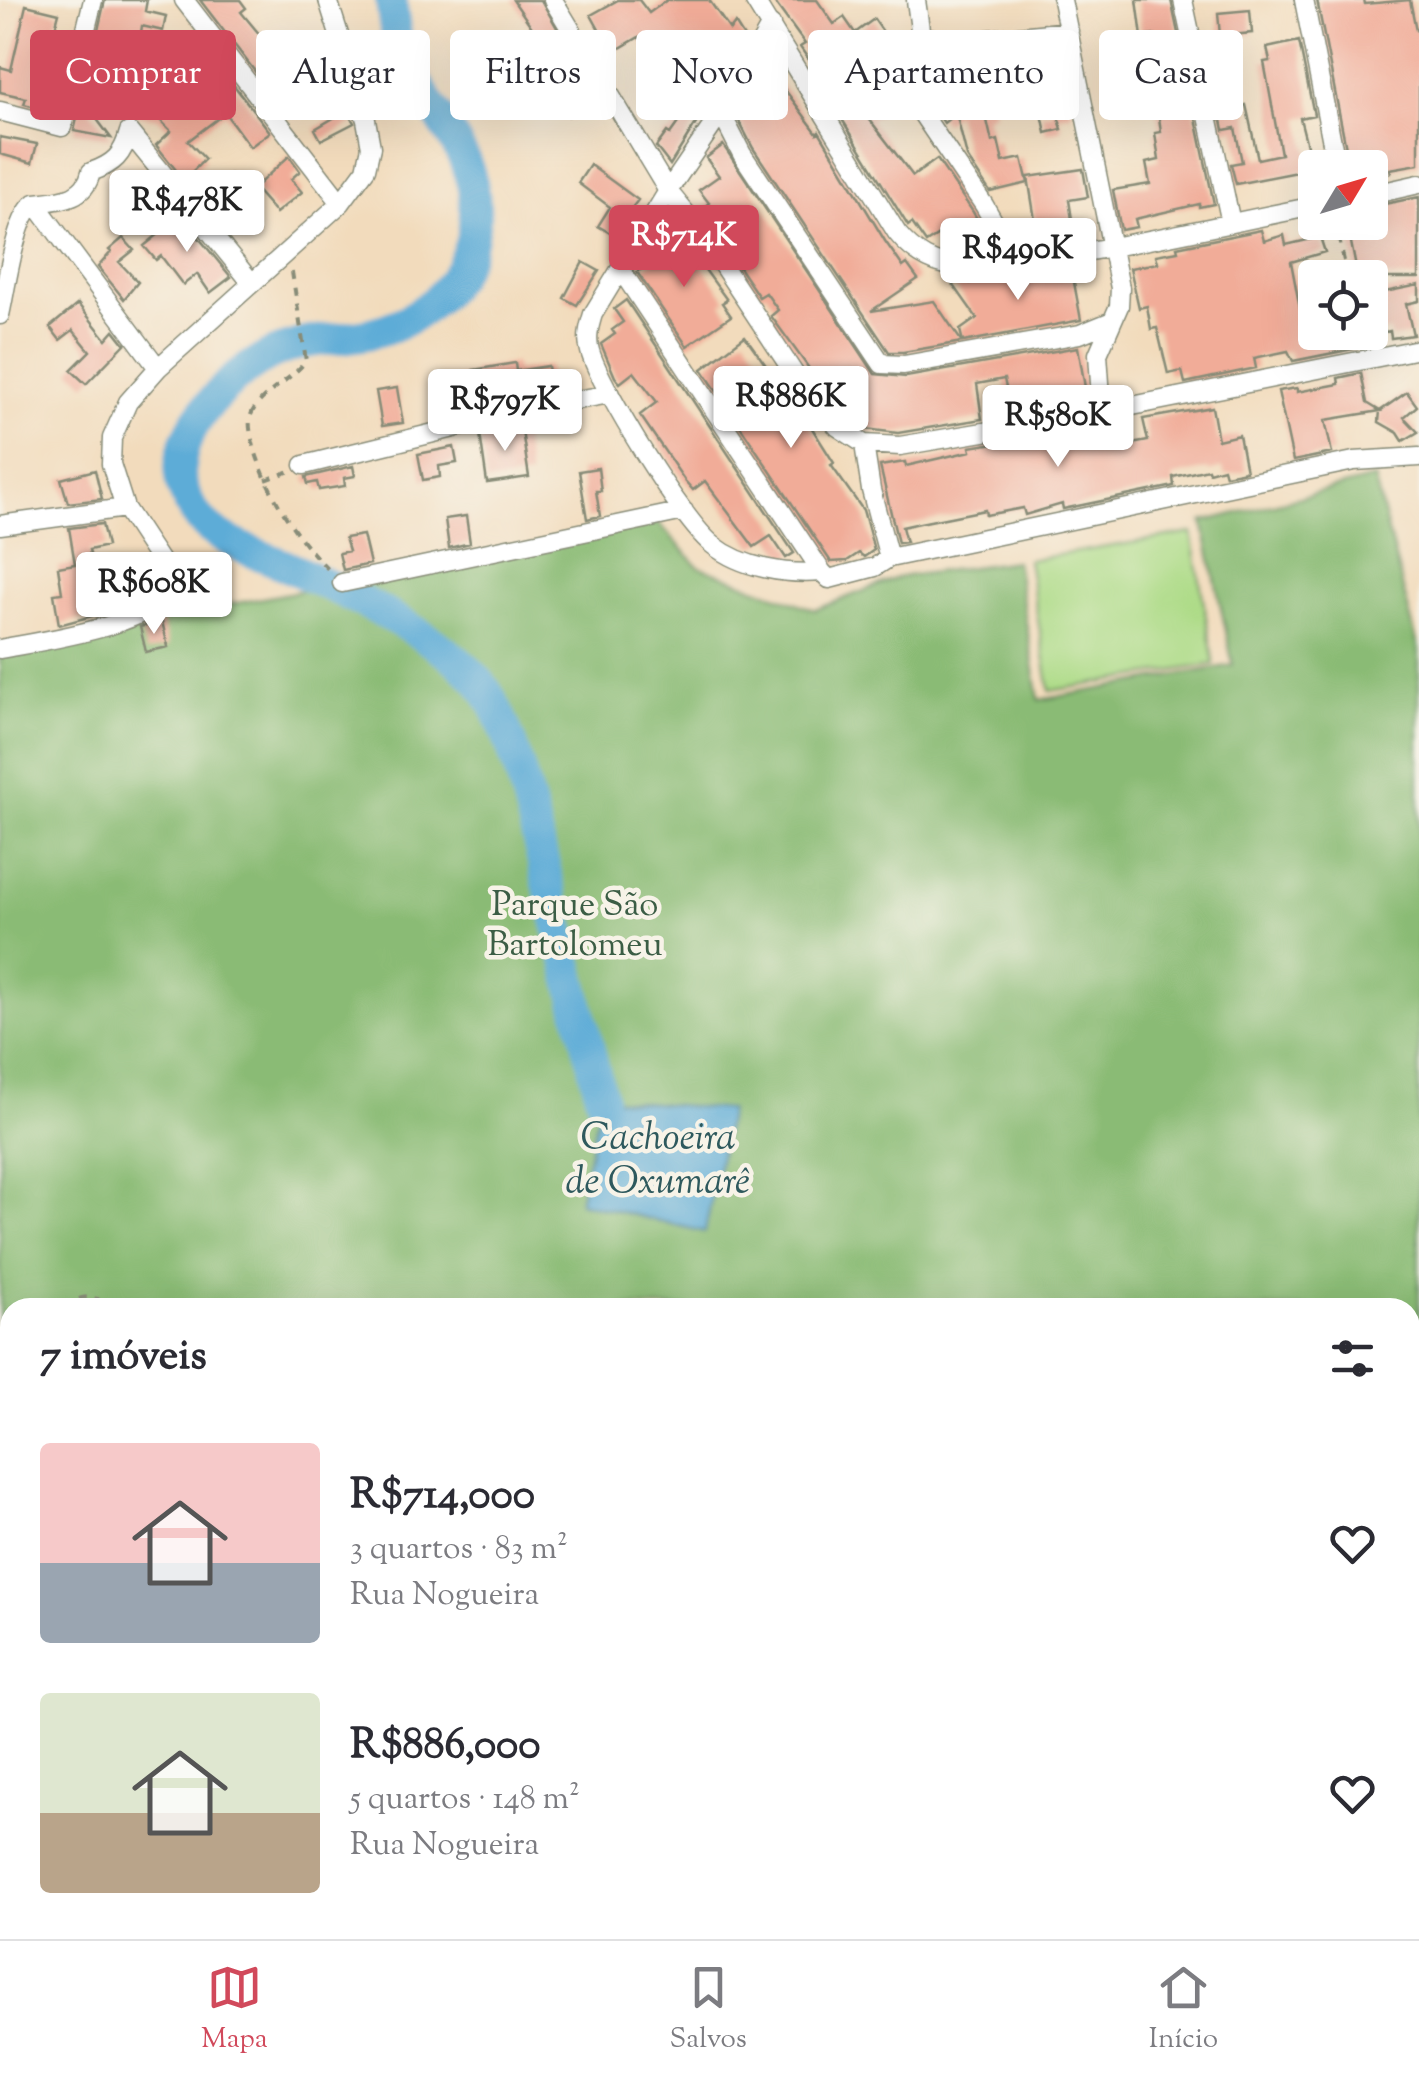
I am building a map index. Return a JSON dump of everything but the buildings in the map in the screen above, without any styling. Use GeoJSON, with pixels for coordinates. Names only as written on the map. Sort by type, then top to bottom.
{"type":"FeatureCollection","features":[{"type":"Feature","properties":{"kind":"street"},"geometry":{"type":"LineString","coordinates":[[184,0],[341,203]]}},
{"type":"Feature","properties":{"kind":"street"},"geometry":{"type":"LineString","coordinates":[[0,649],[148,612],[163,604],[178,587],[125,508],[111,464],[112,438],[128,402],[158,368],[341,203],[366,169],[371,147],[366,120],[328,0]]}},
{"type":"Feature","properties":{"kind":"street"},"geometry":{"type":"LineString","coordinates":[[553,0],[668,190],[698,228],[809,396],[838,427],[864,444],[900,446],[1102,412],[1419,349]]}},
{"type":"Feature","properties":{"kind":"street"},"geometry":{"type":"LineString","coordinates":[[754,0],[897,234],[911,251],[928,260],[964,268],[1017,262],[1110,248],[1298,209]]}},
{"type":"Feature","properties":{"kind":"street"},"geometry":{"type":"LineString","coordinates":[[916,0],[920,30]]}},
{"type":"Feature","properties":{"kind":"street"},"geometry":{"type":"LineString","coordinates":[[1062,0],[1069,30]]}},
{"type":"Feature","properties":{"kind":"street"},"geometry":{"type":"LineString","coordinates":[[1183,0],[1232,222]]}},
{"type":"Feature","properties":{"kind":"street"},"geometry":{"type":"LineString","coordinates":[[1304,0],[1333,150]]}},
{"type":"Feature","properties":{"kind":"street"},"geometry":{"type":"LineString","coordinates":[[0,111],[62,127],[88,1]]}},
{"type":"Feature","properties":{"kind":"street"},"geometry":{"type":"LineString","coordinates":[[767,30],[770,25]]}},
{"type":"Feature","properties":{"kind":"street"},"geometry":{"type":"LineString","coordinates":[[1079,83],[1120,288],[1119,306],[1098,354],[1102,412]]}},
{"type":"Feature","properties":{"kind":"street"},"geometry":{"type":"LineString","coordinates":[[716,120],[593,314],[587,333],[588,348],[610,394],[684,511],[708,540],[730,554],[792,574],[822,572]]}},
{"type":"Feature","properties":{"kind":"street"},"geometry":{"type":"LineString","coordinates":[[725,120],[742,154],[882,364],[904,366],[1064,337],[1112,321]]}},
{"type":"Feature","properties":{"kind":"street"},"geometry":{"type":"LineString","coordinates":[[926,120],[1017,262]]}},
{"type":"Feature","properties":{"kind":"street"},"geometry":{"type":"LineString","coordinates":[[0,315],[21,225],[30,204],[72,197],[82,191],[91,172],[111,165],[124,150],[130,132],[251,282]]}},
{"type":"Feature","properties":{"kind":"street"},"geometry":{"type":"LineString","coordinates":[[1388,190],[1419,184]]}},
{"type":"Feature","properties":{"kind":"street"},"geometry":{"type":"LineString","coordinates":[[35,203],[158,368]]}},
{"type":"Feature","properties":{"kind":"street"},"geometry":{"type":"LineString","coordinates":[[622,270],[829,579],[852,575],[890,558],[1354,461],[1419,458]]}},
{"type":"Feature","properties":{"kind":"street"},"geometry":{"type":"LineString","coordinates":[[304,465],[538,407],[610,394]]}},
{"type":"Feature","properties":{"kind":"street"},"geometry":{"type":"LineString","coordinates":[[864,444],[871,490],[890,558]]}},
{"type":"Feature","properties":{"kind":"street"},"geometry":{"type":"LineString","coordinates":[[0,526],[125,508]]}},
{"type":"Feature","properties":{"kind":"street"},"geometry":{"type":"LineString","coordinates":[[342,583],[684,511]]}},
{"type":"Feature","properties":{"kind":"path"},"geometry":{"type":"LineString","coordinates":[[292,246],[292,283],[306,353],[300,368],[257,405],[249,429],[264,480],[299,537],[342,583]]}},
{"type":"Feature","properties":{"kind":"path"},"geometry":{"type":"LineString","coordinates":[[264,480],[304,465]]}},
{"type":"Feature","properties":{"kind":"green space","name":"Parque São Bartolomeu"},"geometry":{"type":"Polygon","coordinates":[[[1374,478],[1419,650],[1419,1298],[0,1298],[0,652],[658,522],[698,566],[815,610],[899,577],[1016,561],[1039,700],[1233,665],[1203,522],[1374,478]]]}},
{"type":"Feature","properties":{"kind":"green space"},"geometry":{"type":"Polygon","coordinates":[[[1192,533],[1214,664],[1050,691],[1028,560],[1192,533]]]}},
{"type":"Feature","properties":{"kind":"water","name":"Cachoeira de Oxumarê"},"geometry":{"type":"Polygon","coordinates":[[[601,1098],[729,1110],[705,1232],[579,1202],[601,1098]]]}},
{"type":"Feature","properties":{"kind":"waterway"},"geometry":{"type":"LineString","coordinates":[[391,0],[397,40],[408,67],[467,167],[475,214],[466,256],[445,290],[414,316],[375,332],[286,348],[258,361],[234,379],[212,400],[190,433],[181,458],[181,480],[194,512],[215,532],[412,629],[459,662],[490,696],[511,745],[528,802],[601,1098]]}}]}
